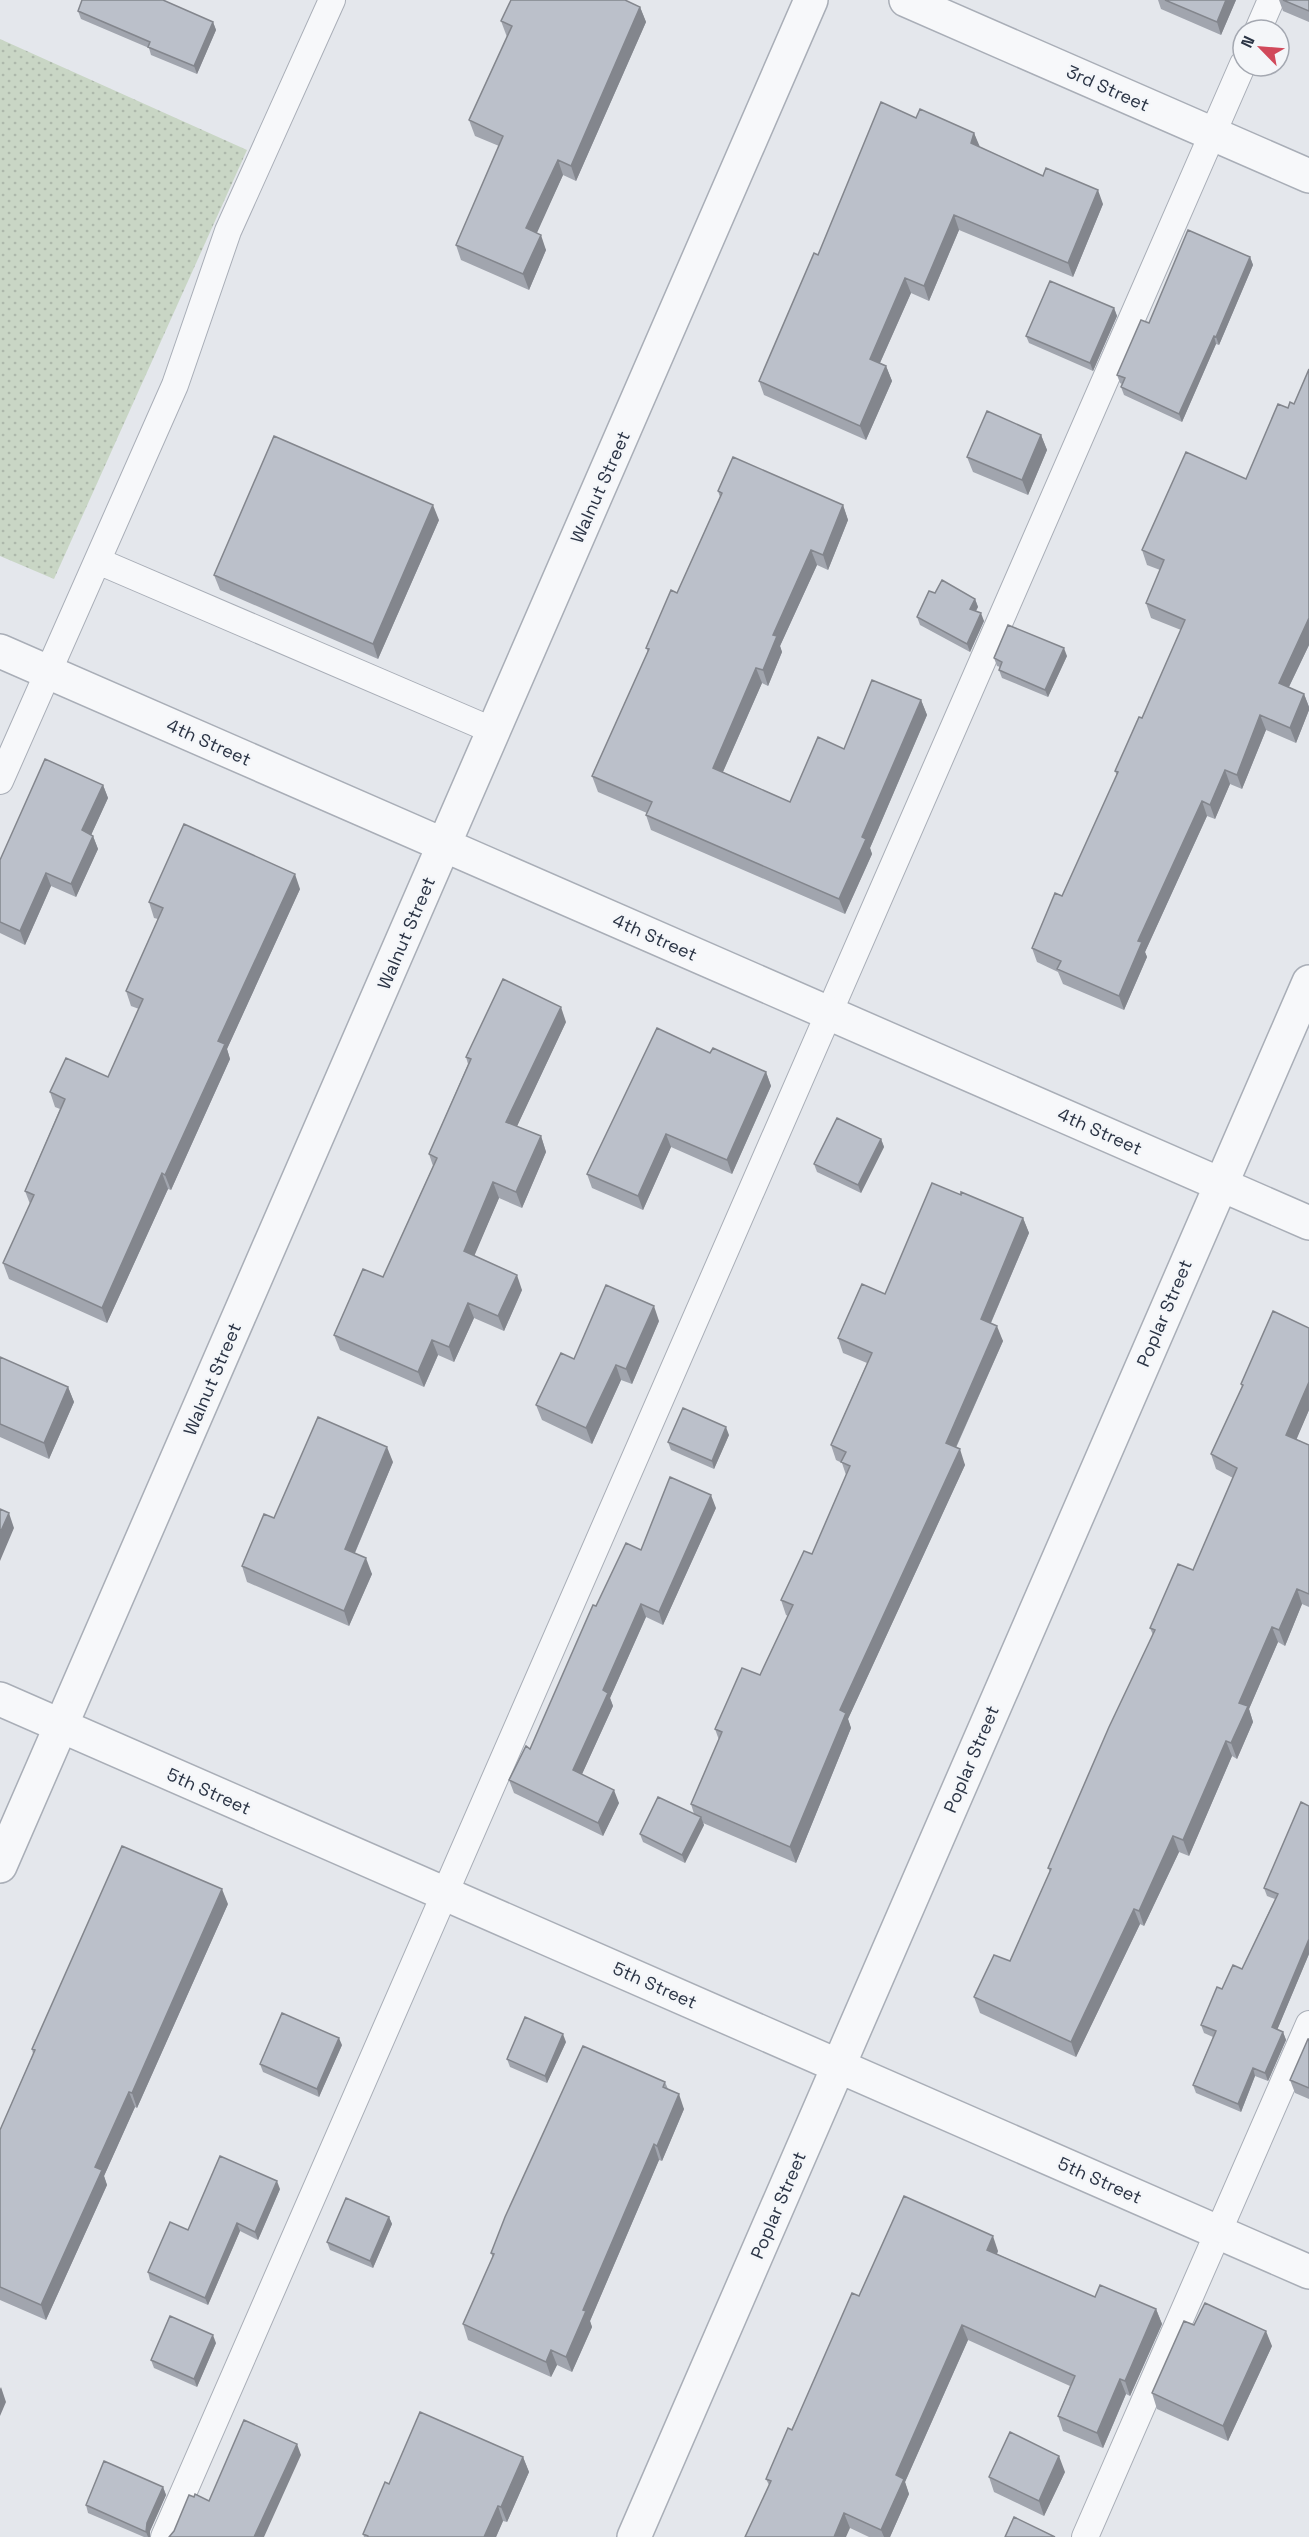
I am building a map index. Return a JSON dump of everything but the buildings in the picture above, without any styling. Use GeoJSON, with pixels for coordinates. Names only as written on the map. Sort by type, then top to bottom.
{"type":"FeatureCollection","features":[{"type":"Feature","properties":{"kind":"street","name":"Walnut Street"},"geometry":{"type":"LineString","coordinates":[[0,1866],[811,0]]}},
{"type":"Feature","properties":{"kind":"street","name":"3rd Street"},"geometry":{"type":"LineString","coordinates":[[906,0],[1309,176]]}},
{"type":"Feature","properties":{"kind":"street","name":"4th Street"},"geometry":{"type":"LineString","coordinates":[[0,651],[1309,1223]]}},
{"type":"Feature","properties":{"kind":"street","name":"Poplar Street"},"geometry":{"type":"LineString","coordinates":[[634,2537],[1309,982]]}},
{"type":"Feature","properties":{"kind":"street","name":"5th Street"},"geometry":{"type":"LineString","coordinates":[[0,1699],[1309,2272]]}},
{"type":"Feature","properties":{"kind":"lane"},"geometry":{"type":"LineString","coordinates":[[0,781],[174,386],[228,231],[332,0]]}},
{"type":"Feature","properties":{"kind":"lane"},"geometry":{"type":"LineString","coordinates":[[1263,18],[1271,0]]}},
{"type":"Feature","properties":{"kind":"lane"},"geometry":{"type":"LineString","coordinates":[[164,2537],[1237,78]]}},
{"type":"Feature","properties":{"kind":"lane"},"geometry":{"type":"LineString","coordinates":[[98,561],[494,731]]}},
{"type":"Feature","properties":{"kind":"lane"},"geometry":{"type":"LineString","coordinates":[[1085,2537],[1309,2024]]}},
{"type":"Feature","properties":{"kind":"green space"},"geometry":{"type":"Polygon","coordinates":[[[0,39],[247,150],[54,579],[0,556],[0,39]]]}}]}
